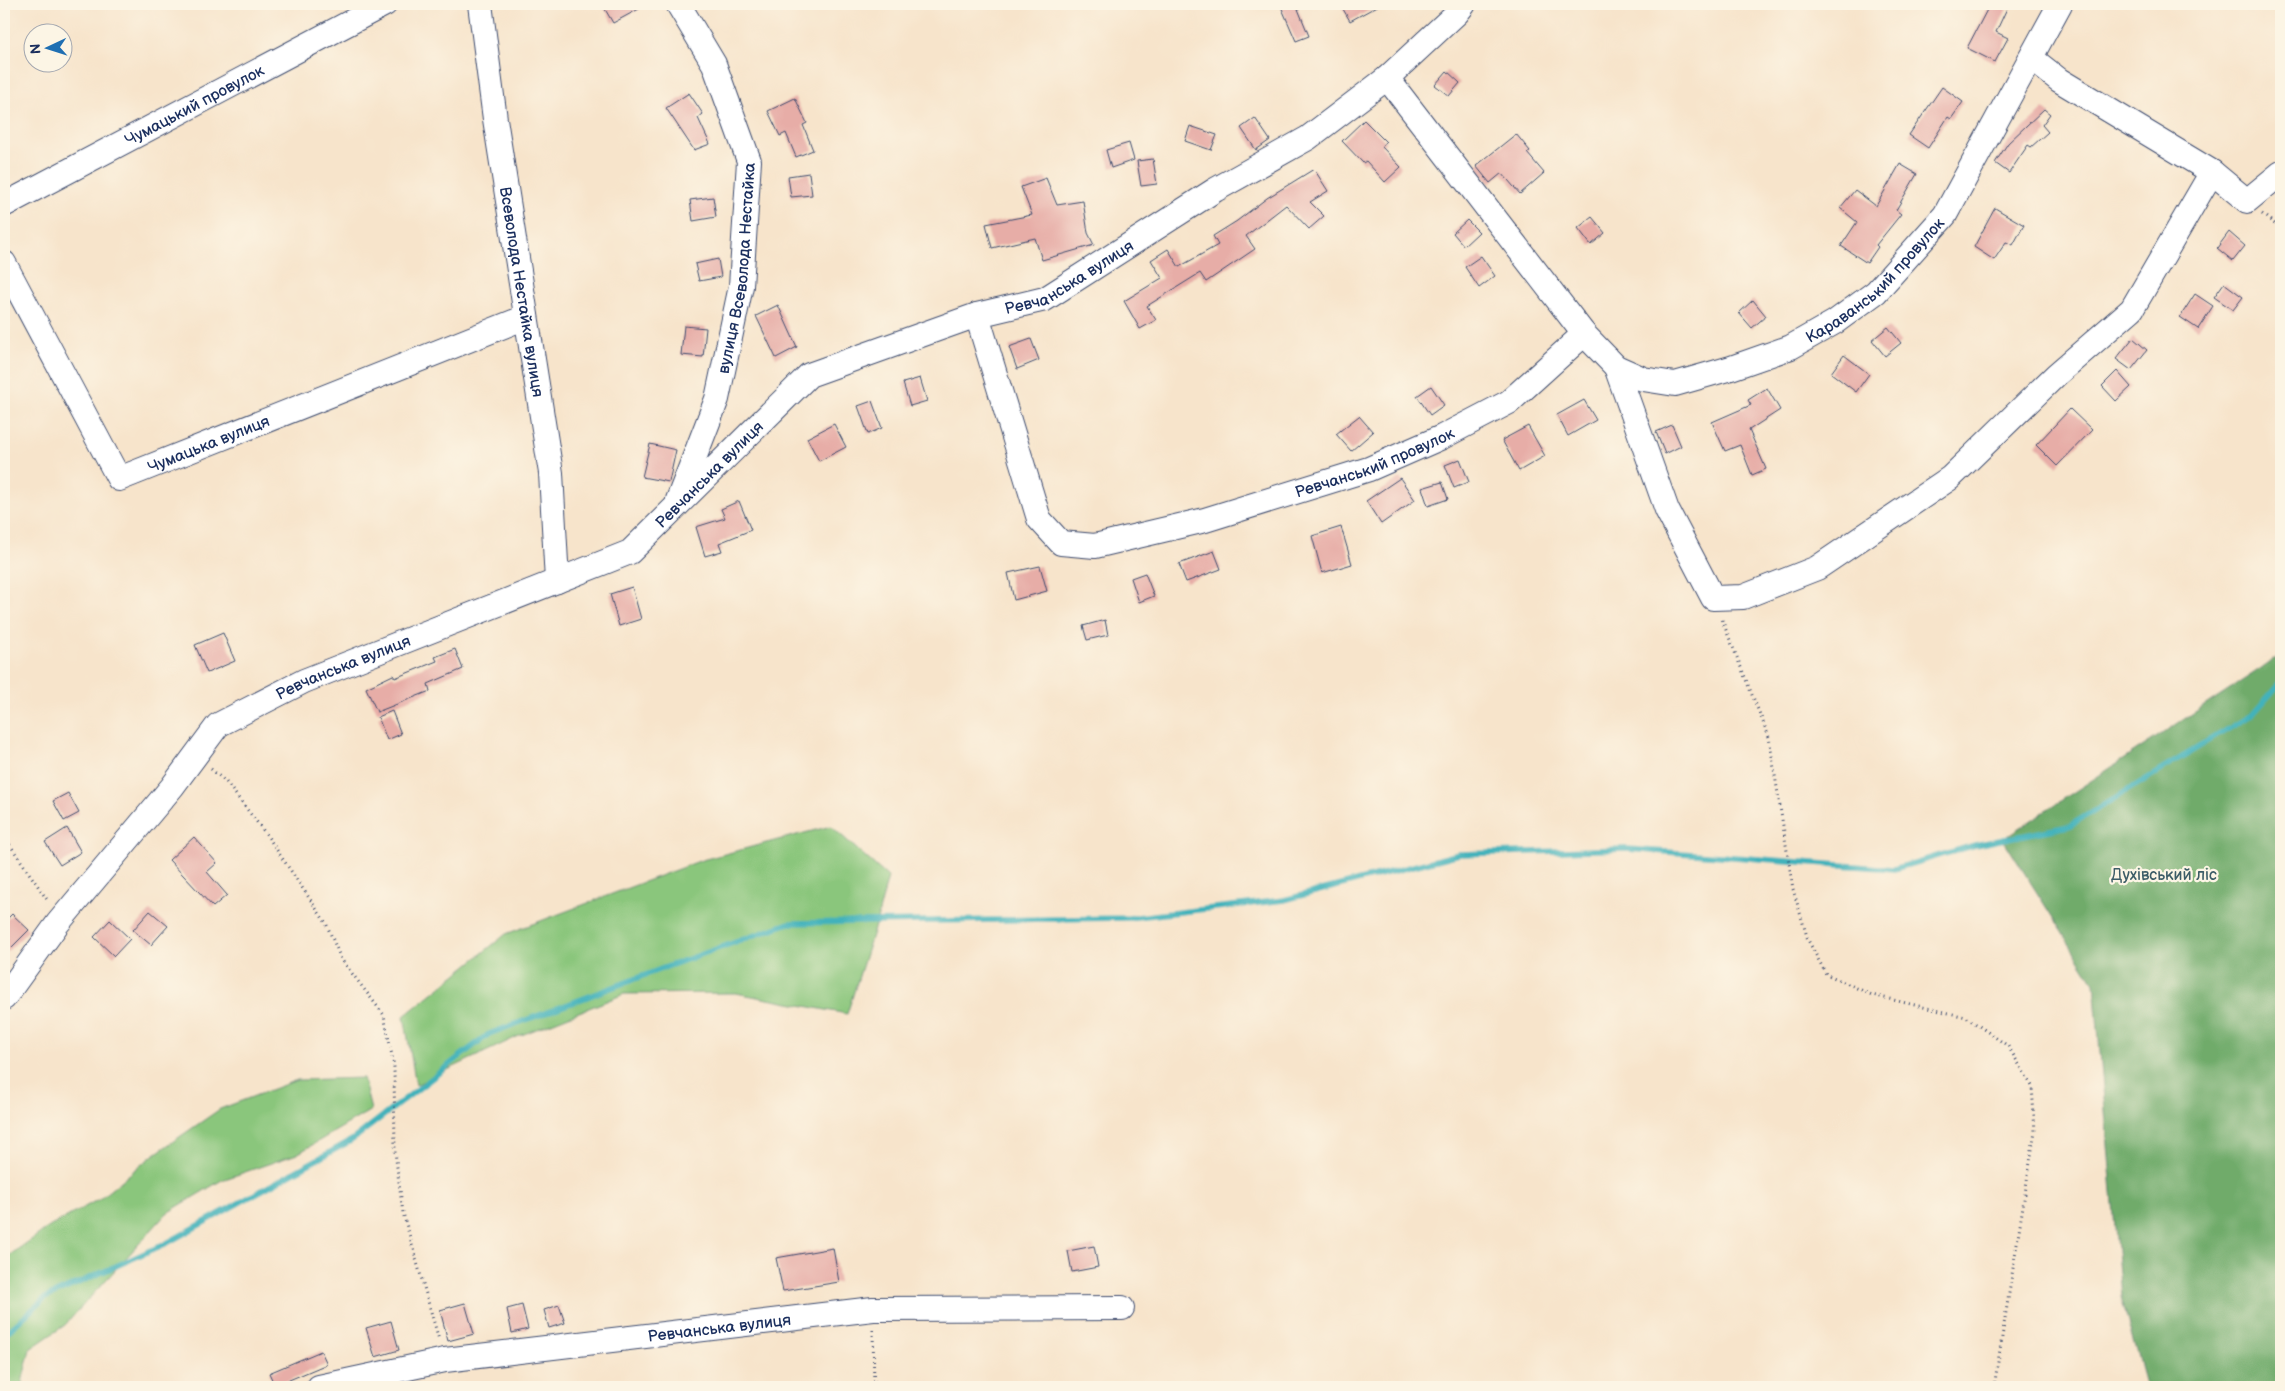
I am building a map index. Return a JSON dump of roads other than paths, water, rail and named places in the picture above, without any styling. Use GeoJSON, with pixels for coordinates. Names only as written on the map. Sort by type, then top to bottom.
{"type":"FeatureCollection","features":[{"type":"Feature","properties":{"kind":"street","name":"Чумацький провулок"},"geometry":{"type":"LineString","coordinates":[[4,205],[385,4]]}},
{"type":"Feature","properties":{"kind":"street","name":"Всеволода Нестайка вулиця"},"geometry":{"type":"LineString","coordinates":[[480,4],[495,119],[551,473],[557,581]]}},
{"type":"Feature","properties":{"kind":"street","name":"вулиця Всеволода Нестайка"},"geometry":{"type":"LineString","coordinates":[[674,509],[717,398],[739,295],[750,161],[714,64],[678,4]]}},
{"type":"Feature","properties":{"kind":"street","name":"Ревчанська вулиця"},"geometry":{"type":"LineString","coordinates":[[4,998],[58,923],[172,787],[218,725],[304,681],[630,552],[809,375],[977,315],[1045,299],[1215,190],[1308,138],[1388,78],[1457,13],[1464,4]]}},
{"type":"Feature","properties":{"kind":"street","name":"Караванський провулок"},"geometry":{"type":"LineString","coordinates":[[1584,334],[1616,367],[1643,379],[1675,384],[1731,368],[1791,347],[1835,322],[1876,292],[1945,215],[2060,4]]}},
{"type":"Feature","properties":{"kind":"street"},"geometry":{"type":"LineString","coordinates":[[2031,58],[2059,80],[2212,172],[2247,201],[2281,173]]}},
{"type":"Feature","properties":{"kind":"street"},"geometry":{"type":"LineString","coordinates":[[1388,78],[1584,334]]}},
{"type":"Feature","properties":{"kind":"street"},"geometry":{"type":"LineString","coordinates":[[1616,367],[1667,510],[1713,598],[1743,597],[1817,568],[1950,478],[2056,375],[2132,308],[2212,172]]}},
{"type":"Feature","properties":{"kind":"street","name":"Чумацька вулиця"},"geometry":{"type":"LineString","coordinates":[[4,263],[119,479],[526,317]]}},
{"type":"Feature","properties":{"kind":"street","name":"Ревчанський провулок"},"geometry":{"type":"LineString","coordinates":[[977,315],[1039,519],[1060,543],[1095,546],[1205,520],[1378,465],[1442,438],[1509,402],[1584,334]]}},
{"type":"Feature","properties":{"kind":"street","name":"Ревчанська вулиця"},"geometry":{"type":"LineString","coordinates":[[320,1387],[445,1360],[873,1309],[1122,1308]]}},
{"type":"Feature","properties":{"kind":"waterway"},"geometry":{"type":"LineString","coordinates":[[4,1335],[45,1298],[167,1243],[352,1140],[489,1034],[789,923],[1128,918],[1284,900],[1459,854],[1627,849],[1894,869],[1975,845],[2069,826],[2253,714],[2281,682]]}},
{"type":"Feature","properties":{"kind":"park label","name":"Духівський ліс"},"geometry":{"type":"Point","coordinates":[2164,874]}}]}
